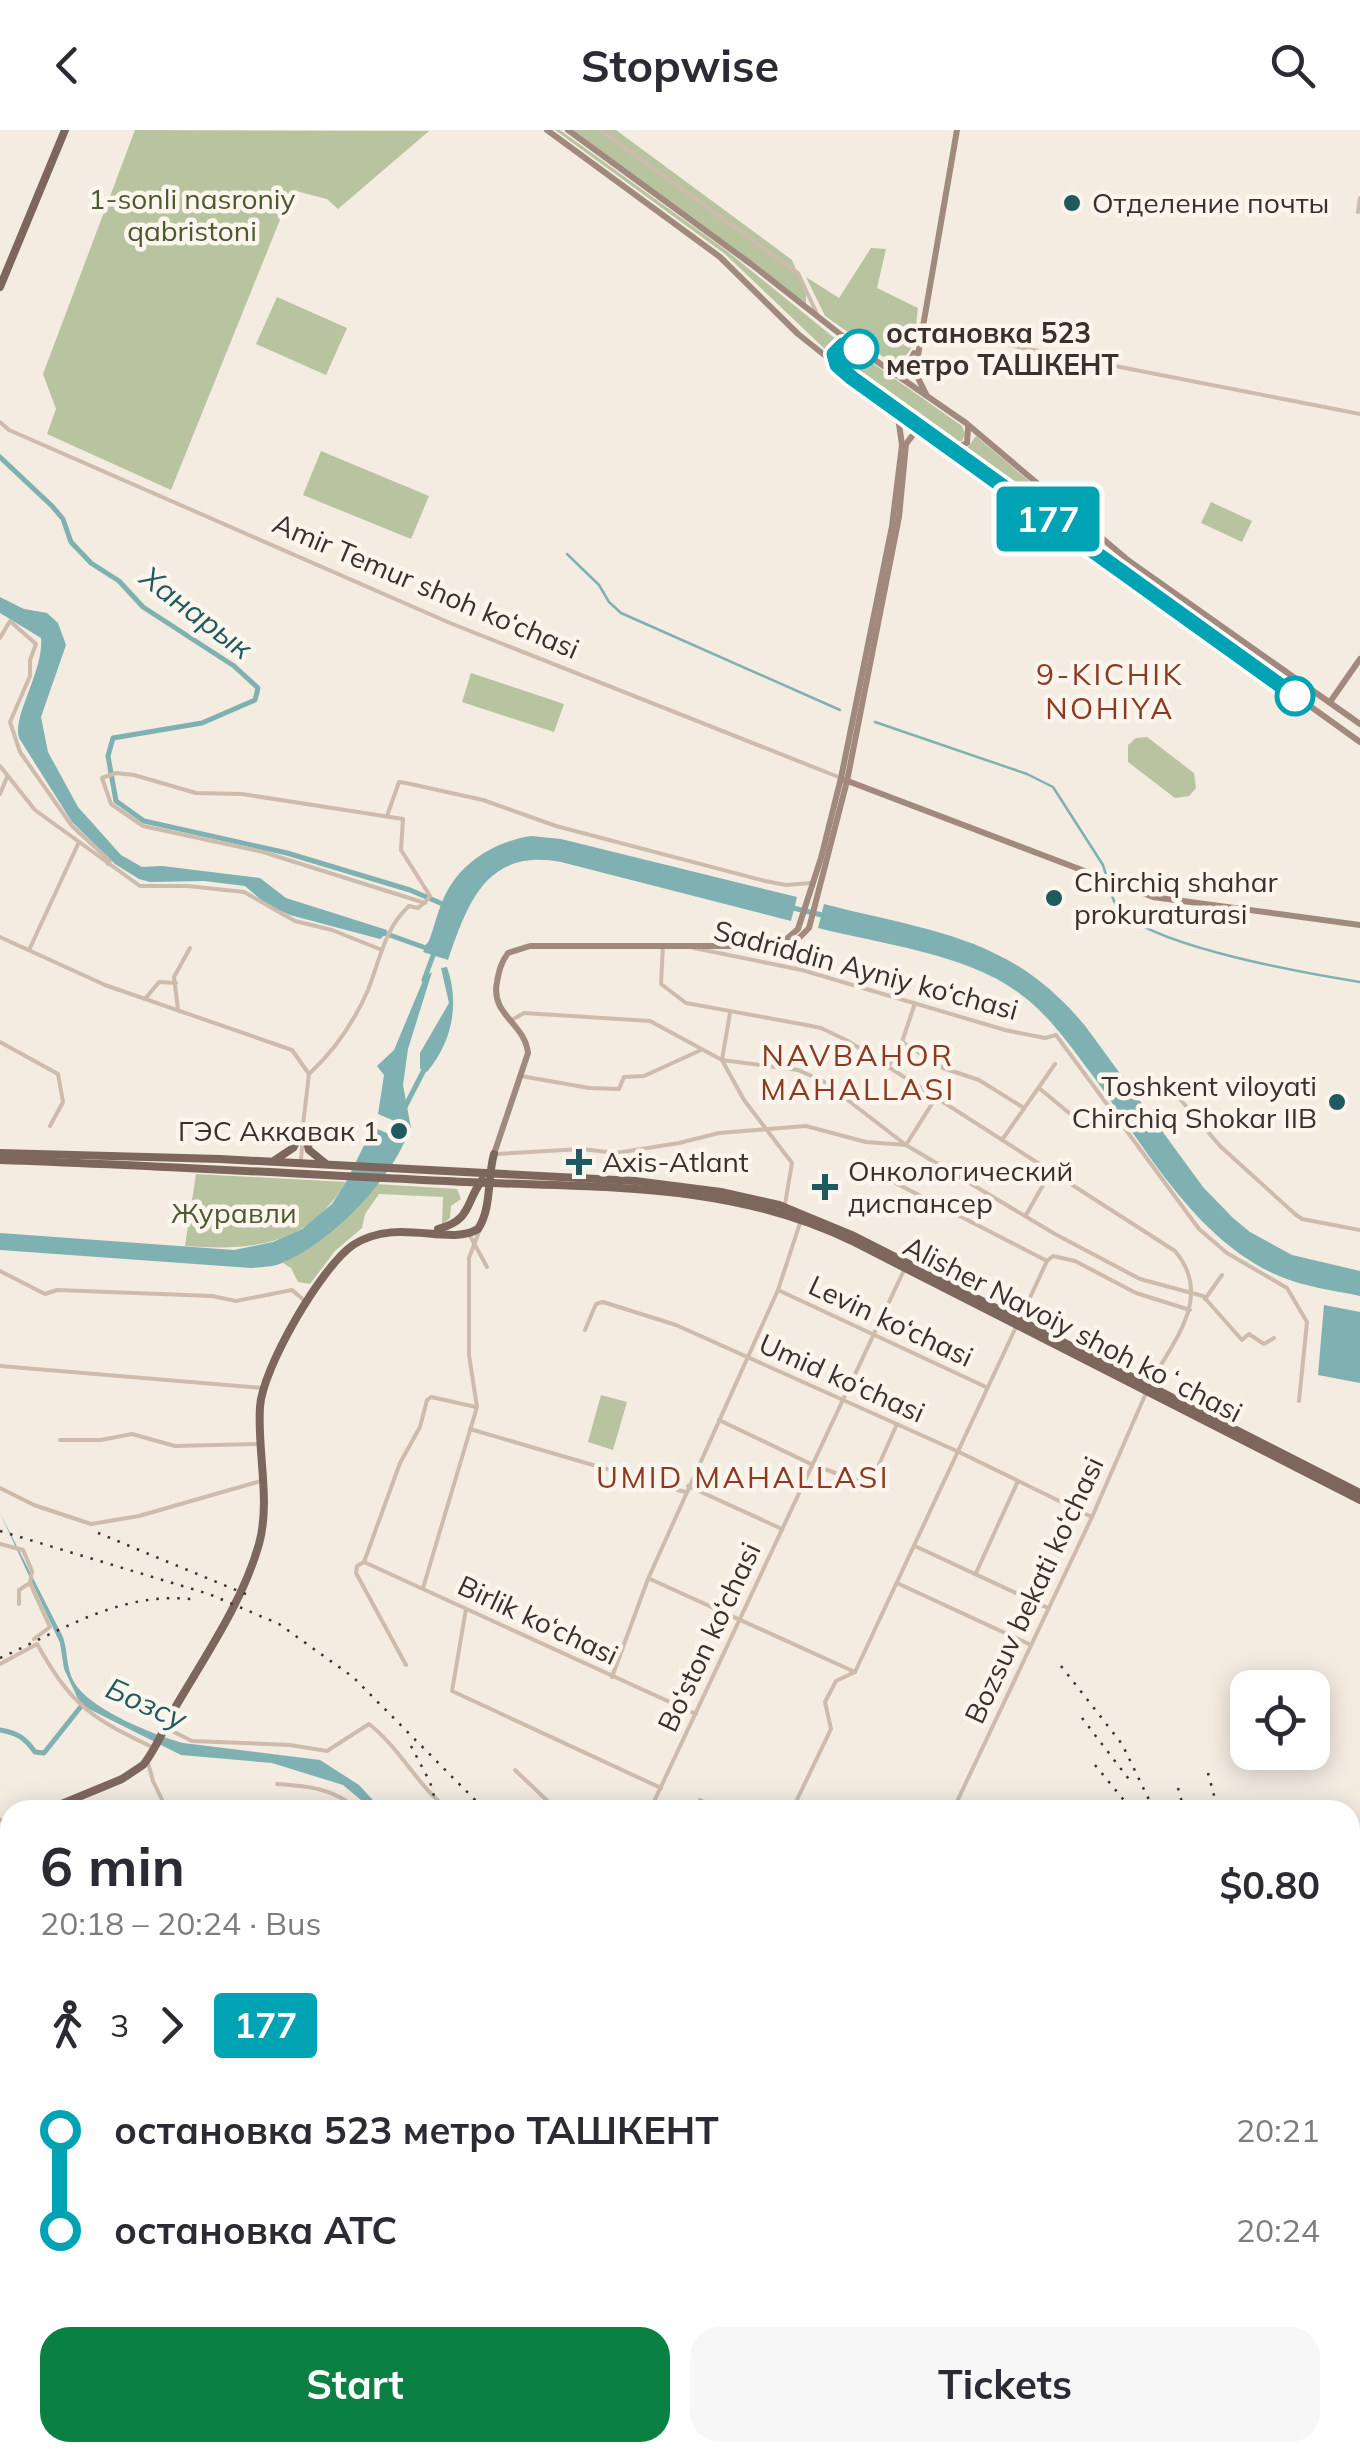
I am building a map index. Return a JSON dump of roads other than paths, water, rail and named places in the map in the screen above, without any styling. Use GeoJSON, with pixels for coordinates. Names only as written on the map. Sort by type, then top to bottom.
{"type":"FeatureCollection","features":[{"type":"Feature","properties":{"kind":"main road"},"geometry":{"type":"LineString","coordinates":[[0,288],[65,130]]}},
{"type":"Feature","properties":{"kind":"main road"},"geometry":{"type":"LineString","coordinates":[[547,130],[720,257],[798,334],[946,448],[1360,742]]}},
{"type":"Feature","properties":{"kind":"main road"},"geometry":{"type":"LineString","coordinates":[[568,130],[859,349],[966,423],[1129,561],[1360,724]]}},
{"type":"Feature","properties":{"kind":"main road"},"geometry":{"type":"LineString","coordinates":[[930,398],[916,372],[957,130]]}},
{"type":"Feature","properties":{"kind":"main road"},"geometry":{"type":"LineString","coordinates":[[895,374],[912,360],[922,328]]}},
{"type":"Feature","properties":{"kind":"main road"},"geometry":{"type":"LineString","coordinates":[[843,370],[836,362],[836,349],[846,344],[859,349]]}},
{"type":"Feature","properties":{"kind":"main road","name":"Sadriddin Ayniy ko‘chasi"},"geometry":{"type":"LineString","coordinates":[[768,946],[789,938],[800,923],[844,780],[892,526],[902,439],[897,410]]}},
{"type":"Feature","properties":{"kind":"main road"},"geometry":{"type":"LineString","coordinates":[[946,448],[958,449],[967,443],[970,433],[966,423]]}},
{"type":"Feature","properties":{"kind":"main road","name":"Sadriddin Ayniy ko‘chasi"},"geometry":{"type":"LineString","coordinates":[[493,1154],[528,1057],[528,1046],[498,1008],[495,991],[502,962],[511,950],[530,946],[768,946],[791,943],[810,926],[896,531],[906,444],[915,432],[933,437]]}},
{"type":"Feature","properties":{"kind":"main road"},"geometry":{"type":"LineString","coordinates":[[1122,570],[1129,561]]}},
{"type":"Feature","properties":{"kind":"main road"},"geometry":{"type":"LineString","coordinates":[[1330,702],[1360,660]]}},
{"type":"Feature","properties":{"kind":"main road"},"geometry":{"type":"LineString","coordinates":[[1279,684],[1287,673]]}},
{"type":"Feature","properties":{"kind":"main road","name":"Amir Temur shoh ko‘chasi"},"geometry":{"type":"LineString","coordinates":[[844,780],[1166,900],[1360,925]]}},
{"type":"Feature","properties":{"kind":"main road"},"geometry":{"type":"LineString","coordinates":[[270,1162],[293,1148],[303,1127]]}},
{"type":"Feature","properties":{"kind":"main road"},"geometry":{"type":"LineString","coordinates":[[303,1127],[312,1154],[338,1169]]}},
{"type":"Feature","properties":{"kind":"main road"},"geometry":{"type":"LineString","coordinates":[[0,1153],[270,1162],[301,1168]]}},
{"type":"Feature","properties":{"kind":"main road"},"geometry":{"type":"LineString","coordinates":[[71,1800],[132,1774],[148,1760],[226,1621],[257,1550],[262,1525],[260,1444],[264,1388],[306,1302],[336,1260],[360,1242],[393,1231],[469,1234],[482,1225],[488,1200],[512,1178],[498,1168],[493,1154]]}},
{"type":"Feature","properties":{"kind":"main road"},"geometry":{"type":"LineString","coordinates":[[469,1234],[470,1204],[484,1166],[493,1154]]}},
{"type":"Feature","properties":{"kind":"main road"},"geometry":{"type":"LineString","coordinates":[[479,1179],[493,1154]]}},
{"type":"Feature","properties":{"kind":"main road"},"geometry":{"type":"LineString","coordinates":[[0,1160],[404,1174]]}},
{"type":"Feature","properties":{"kind":"main road","name":"Alisher Navoiy shoh koʻchasi"},"geometry":{"type":"LineString","coordinates":[[404,1174],[479,1179]]}},
{"type":"Feature","properties":{"kind":"main road","name":"Alisher Navoiy shoh koʻchasi"},"geometry":{"type":"LineString","coordinates":[[404,1174],[449,1182],[512,1178],[656,1182],[784,1207],[842,1230],[1360,1496]]}},
{"type":"Feature","properties":{"kind":"main road","name":"Alisher Navoiy shoh koʻchasi"},"geometry":{"type":"LineString","coordinates":[[512,1178],[670,1191],[752,1205],[801,1218],[906,1266]]}},
{"type":"Feature","properties":{"kind":"main road"},"geometry":{"type":"LineString","coordinates":[[479,1179],[488,1200]]}},
{"type":"Feature","properties":{"kind":"main road"},"geometry":{"type":"LineString","coordinates":[[449,1182],[461,1188],[470,1204]]}},
{"type":"Feature","properties":{"kind":"main road"},"geometry":{"type":"LineString","coordinates":[[424,1232],[452,1225],[483,1190],[488,1200]]}},
{"type":"Feature","properties":{"kind":"street"},"geometry":{"type":"LineString","coordinates":[[600,130],[798,273],[818,318]]}},
{"type":"Feature","properties":{"kind":"street"},"geometry":{"type":"LineString","coordinates":[[1358,212],[1360,198]]}},
{"type":"Feature","properties":{"kind":"street"},"geometry":{"type":"LineString","coordinates":[[922,328],[1360,414]]}},
{"type":"Feature","properties":{"kind":"street","name":"Amir Temur shoh ko‘chasi"},"geometry":{"type":"LineString","coordinates":[[0,422],[9,430],[450,623],[844,780]]}},
{"type":"Feature","properties":{"kind":"street"},"geometry":{"type":"LineString","coordinates":[[0,638],[10,622],[36,644],[30,676],[10,722],[20,752],[72,826],[110,861],[108,864]]}},
{"type":"Feature","properties":{"kind":"street"},"geometry":{"type":"LineString","coordinates":[[0,766],[35,810],[140,886],[244,892],[295,921],[332,930],[382,950]]}},
{"type":"Feature","properties":{"kind":"street"},"geometry":{"type":"LineString","coordinates":[[116,773],[145,777],[196,793],[242,794],[403,819],[401,850],[427,900],[263,852],[142,826],[111,804],[102,778],[116,773]]}},
{"type":"Feature","properties":{"kind":"street"},"geometry":{"type":"LineString","coordinates":[[0,794],[7,777]]}},
{"type":"Feature","properties":{"kind":"street"},"geometry":{"type":"LineString","coordinates":[[387,816],[395,786],[406,783],[483,800],[556,826],[766,882],[811,883]]}},
{"type":"Feature","properties":{"kind":"street"},"geometry":{"type":"LineString","coordinates":[[29,950],[79,842]]}},
{"type":"Feature","properties":{"kind":"street"},"geometry":{"type":"LineString","coordinates":[[301,1168],[309,1074],[326,1058],[358,1011],[396,918],[409,906],[418,908],[427,900]]}},
{"type":"Feature","properties":{"kind":"street"},"geometry":{"type":"LineString","coordinates":[[0,937],[104,986],[292,1050],[309,1074]]}},
{"type":"Feature","properties":{"kind":"street","name":"Sadriddin Ayniy ko‘chasi"},"geometry":{"type":"LineString","coordinates":[[679,944],[802,970],[1005,1030],[1046,1038],[1056,1035],[1199,1228],[1227,1253],[1287,1288],[1307,1322],[1299,1401]]}},
{"type":"Feature","properties":{"kind":"street"},"geometry":{"type":"LineString","coordinates":[[663,945],[662,984],[686,1003],[821,1028],[1051,1171],[1175,1252],[1189,1268],[1190,1310],[1136,1293],[1059,1256],[1048,1261],[855,1672],[836,1681],[825,1702],[831,1729],[797,1800]]}},
{"type":"Feature","properties":{"kind":"street"},"geometry":{"type":"LineString","coordinates":[[178,1010],[175,973],[190,948]]}},
{"type":"Feature","properties":{"kind":"street"},"geometry":{"type":"LineString","coordinates":[[144,999],[159,982],[176,984]]}},
{"type":"Feature","properties":{"kind":"street"},"geometry":{"type":"LineString","coordinates":[[888,1067],[902,1042],[915,1003]]}},
{"type":"Feature","properties":{"kind":"street"},"geometry":{"type":"LineString","coordinates":[[510,1021],[524,1013],[650,1021],[722,1060],[798,1070],[823,1081],[906,1145],[1024,1216],[1140,1279],[1191,1292],[1205,1300],[1242,1340],[1249,1334],[1264,1344],[1274,1338]]}},
{"type":"Feature","properties":{"kind":"street"},"geometry":{"type":"LineString","coordinates":[[730,1013],[722,1060],[735,1087],[792,1163],[784,1207]]}},
{"type":"Feature","properties":{"kind":"street"},"geometry":{"type":"LineString","coordinates":[[0,1042],[58,1074],[62,1102],[50,1126]]}},
{"type":"Feature","properties":{"kind":"street"},"geometry":{"type":"LineString","coordinates":[[902,1042],[943,1068],[979,1080],[1024,1108]]}},
{"type":"Feature","properties":{"kind":"street"},"geometry":{"type":"LineString","coordinates":[[521,1076],[619,1089],[624,1077],[644,1076],[704,1049]]}},
{"type":"Feature","properties":{"kind":"street"},"geometry":{"type":"LineString","coordinates":[[1002,1140],[1055,1064]]}},
{"type":"Feature","properties":{"kind":"street"},"geometry":{"type":"LineString","coordinates":[[1038,1088],[1080,1122]]}},
{"type":"Feature","properties":{"kind":"street"},"geometry":{"type":"LineString","coordinates":[[906,1145],[934,1098]]}},
{"type":"Feature","properties":{"kind":"street"},"geometry":{"type":"LineString","coordinates":[[1180,1099],[1220,1146],[1295,1214],[1302,1219],[1360,1230]]}},
{"type":"Feature","properties":{"kind":"street"},"geometry":{"type":"LineString","coordinates":[[493,1154],[561,1150],[616,1153],[719,1133],[806,1126],[866,1142],[906,1145]]}},
{"type":"Feature","properties":{"kind":"street"},"geometry":{"type":"LineString","coordinates":[[1024,1216],[1051,1171]]}},
{"type":"Feature","properties":{"kind":"street"},"geometry":{"type":"LineString","coordinates":[[882,1176],[1048,1261]]}},
{"type":"Feature","properties":{"kind":"street"},"geometry":{"type":"LineString","coordinates":[[612,1676],[648,1579],[778,1290],[801,1218]]}},
{"type":"Feature","properties":{"kind":"street"},"geometry":{"type":"LineString","coordinates":[[422,1588],[477,1407],[469,1355],[469,1258],[482,1225]]}},
{"type":"Feature","properties":{"kind":"street"},"geometry":{"type":"LineString","coordinates":[[469,1234],[487,1268],[476,1255],[469,1258]]}},
{"type":"Feature","properties":{"kind":"street","name":"Bo‘ston ko‘chasi"},"geometry":{"type":"LineString","coordinates":[[655,1800],[906,1266]]}},
{"type":"Feature","properties":{"kind":"street"},"geometry":{"type":"LineString","coordinates":[[0,1271],[45,1294],[57,1290],[146,1292],[241,1301],[292,1290],[306,1302]]}},
{"type":"Feature","properties":{"kind":"street"},"geometry":{"type":"LineString","coordinates":[[1205,1300],[1222,1275]]}},
{"type":"Feature","properties":{"kind":"street","name":"Levin ko‘chasi"},"geometry":{"type":"LineString","coordinates":[[778,1290],[988,1388]]}},
{"type":"Feature","properties":{"kind":"street","name":"Umid ko‘chasi"},"geometry":{"type":"LineString","coordinates":[[585,1330],[596,1304],[603,1302],[676,1324],[1092,1517]]}},
{"type":"Feature","properties":{"kind":"street","name":"Bozsuv bekati ko‘chasi"},"geometry":{"type":"LineString","coordinates":[[958,1800],[1092,1517],[1148,1388],[1190,1310]]}},
{"type":"Feature","properties":{"kind":"street"},"geometry":{"type":"LineString","coordinates":[[0,1366],[264,1388]]}},
{"type":"Feature","properties":{"kind":"street"},"geometry":{"type":"LineString","coordinates":[[406,1666],[356,1574],[357,1566],[364,1562],[400,1463],[420,1427],[426,1400],[477,1407]]}},
{"type":"Feature","properties":{"kind":"street"},"geometry":{"type":"LineString","coordinates":[[718,1420],[849,1480],[870,1482],[897,1424]]}},
{"type":"Feature","properties":{"kind":"street"},"geometry":{"type":"LineString","coordinates":[[470,1429],[687,1489],[782,1529]]}},
{"type":"Feature","properties":{"kind":"street"},"geometry":{"type":"LineString","coordinates":[[60,1440],[101,1440],[132,1434],[188,1447],[260,1444]]}},
{"type":"Feature","properties":{"kind":"street"},"geometry":{"type":"LineString","coordinates":[[0,1488],[34,1505],[92,1524],[139,1516],[262,1481]]}},
{"type":"Feature","properties":{"kind":"street"},"geometry":{"type":"LineString","coordinates":[[975,1574],[1018,1482]]}},
{"type":"Feature","properties":{"kind":"street"},"geometry":{"type":"LineString","coordinates":[[3,1545],[23,1550],[32,1571],[30,1583],[50,1627],[34,1639]]}},
{"type":"Feature","properties":{"kind":"street"},"geometry":{"type":"LineString","coordinates":[[914,1546],[1048,1608]]}},
{"type":"Feature","properties":{"kind":"street","name":"Birlik ko‘chasi"},"geometry":{"type":"LineString","coordinates":[[364,1562],[696,1714]]}},
{"type":"Feature","properties":{"kind":"street"},"geometry":{"type":"LineString","coordinates":[[648,1579],[855,1672]]}},
{"type":"Feature","properties":{"kind":"street"},"geometry":{"type":"LineString","coordinates":[[18,1604],[19,1590],[30,1583]]}},
{"type":"Feature","properties":{"kind":"street"},"geometry":{"type":"LineString","coordinates":[[897,1583],[1031,1645]]}},
{"type":"Feature","properties":{"kind":"street"},"geometry":{"type":"LineString","coordinates":[[466,1609],[452,1691],[661,1788]]}},
{"type":"Feature","properties":{"kind":"street"},"geometry":{"type":"LineString","coordinates":[[0,1664],[37,1644],[55,1677],[85,1712],[154,1748]]}},
{"type":"Feature","properties":{"kind":"street"},"geometry":{"type":"LineString","coordinates":[[118,1676],[152,1712],[192,1741],[290,1745],[328,1751],[369,1724],[437,1800]]}},
{"type":"Feature","properties":{"kind":"street"},"geometry":{"type":"LineString","coordinates":[[148,1760],[163,1800]]}},
{"type":"Feature","properties":{"kind":"street"},"geometry":{"type":"LineString","coordinates":[[515,1770],[546,1800]]}},
{"type":"Feature","properties":{"kind":"street"},"geometry":{"type":"LineString","coordinates":[[276,1784],[314,1786],[346,1800]]}},
{"type":"Feature","properties":{"kind":"water"},"geometry":{"type":"Polygon","coordinates":[[[0,597],[24,609],[47,613],[58,623],[66,645],[41,717],[48,752],[78,807],[121,855],[142,867],[260,878],[286,898],[387,930],[386,934],[380,939],[290,915],[266,904],[245,886],[204,881],[150,882],[115,864],[72,822],[19,738],[20,718],[38,664],[41,638],[0,613],[0,597]]]}},
{"type":"Feature","properties":{"kind":"water"},"geometry":{"type":"Polygon","coordinates":[[[531,836],[561,839],[797,897],[791,921],[561,862],[536,860],[515,863],[484,884],[464,918],[448,960],[423,952],[443,900],[467,866],[490,849],[531,836]]]}},
{"type":"Feature","properties":{"kind":"water"},"geometry":{"type":"Polygon","coordinates":[[[824,904],[967,942],[1028,973],[1058,996],[1086,1027],[1203,1187],[1233,1218],[1292,1255],[1360,1271],[1360,1296],[1279,1276],[1248,1260],[1221,1239],[1172,1187],[1058,1030],[1019,993],[949,960],[818,928],[824,904]]]}},
{"type":"Feature","properties":{"kind":"water"},"geometry":{"type":"Polygon","coordinates":[[[447,967],[453,995],[451,1022],[442,1048],[427,1072],[420,1069],[420,1053],[449,1003],[441,968],[447,967]]]}},
{"type":"Feature","properties":{"kind":"water"},"geometry":{"type":"Polygon","coordinates":[[[432,972],[408,1049],[403,1085],[411,1128],[378,1114],[384,1075],[377,1066],[394,1050],[425,976],[432,972]]]}},
{"type":"Feature","properties":{"kind":"water"},"geometry":{"type":"Polygon","coordinates":[[[373,1127],[405,1141],[383,1177],[337,1228],[279,1264],[251,1268],[0,1250],[0,1233],[234,1250],[273,1242],[302,1229],[332,1204],[373,1127]]]}},
{"type":"Feature","properties":{"kind":"water"},"geometry":{"type":"Polygon","coordinates":[[[1324,1305],[1360,1312],[1360,1383],[1318,1375],[1324,1305]]]}},
{"type":"Feature","properties":{"kind":"water","name":"Бозсу"},"geometry":{"type":"Polygon","coordinates":[[[0,1513],[63,1637],[74,1682],[93,1702],[140,1727],[183,1743],[320,1760],[359,1785],[373,1800],[361,1800],[343,1785],[272,1763],[181,1755],[87,1708],[79,1701],[64,1669],[60,1643],[0,1513]]]}},
{"type":"Feature","properties":{"kind":"waterway","name":"Ханарык"},"geometry":{"type":"LineString","coordinates":[[0,457],[52,506],[63,519],[71,542],[91,563],[119,581],[143,607],[234,666],[258,688],[255,700],[202,723],[113,738],[108,756],[116,801],[144,821],[287,853],[410,890],[445,905]]}},
{"type":"Feature","properties":{"kind":"waterway"},"geometry":{"type":"LineString","coordinates":[[567,554],[621,613],[840,710]]}},
{"type":"Feature","properties":{"kind":"waterway"},"geometry":{"type":"LineString","coordinates":[[875,722],[1027,774],[1053,787],[1106,875]]}},
{"type":"Feature","properties":{"kind":"waterway"},"geometry":{"type":"LineString","coordinates":[[1108,882],[1122,913],[1173,939],[1238,958],[1360,982]]}},
{"type":"Feature","properties":{"kind":"waterway"},"geometry":{"type":"LineString","coordinates":[[789,907],[826,916]]}},
{"type":"Feature","properties":{"kind":"waterway"},"geometry":{"type":"LineString","coordinates":[[384,933],[426,948],[429,945]]}},
{"type":"Feature","properties":{"kind":"waterway"},"geometry":{"type":"LineString","coordinates":[[424,980],[434,953]]}},
{"type":"Feature","properties":{"kind":"waterway"},"geometry":{"type":"LineString","coordinates":[[405,1107],[425,1068]]}},
{"type":"Feature","properties":{"kind":"waterway"},"geometry":{"type":"LineString","coordinates":[[0,1730],[24,1740],[35,1752],[44,1753],[83,1704]]}},
{"type":"Feature","properties":{"kind":"railway"},"geometry":{"type":"LineString","coordinates":[[0,1531],[209,1594],[279,1624],[353,1677],[475,1800]]}},
{"type":"Feature","properties":{"kind":"railway"},"geometry":{"type":"LineString","coordinates":[[98,1533],[253,1597]]}},
{"type":"Feature","properties":{"kind":"railway"},"geometry":{"type":"LineString","coordinates":[[0,1658],[120,1606],[145,1600],[198,1600]]}},
{"type":"Feature","properties":{"kind":"railway"},"geometry":{"type":"LineString","coordinates":[[1061,1666],[1122,1744],[1149,1800]]}},
{"type":"Feature","properties":{"kind":"railway"},"geometry":{"type":"LineString","coordinates":[[1082,1718],[1131,1782]]}},
{"type":"Feature","properties":{"kind":"railway"},"geometry":{"type":"LineString","coordinates":[[411,1746],[435,1800]]}},
{"type":"Feature","properties":{"kind":"railway"},"geometry":{"type":"LineString","coordinates":[[1095,1765],[1124,1800]]}},
{"type":"Feature","properties":{"kind":"railway"},"geometry":{"type":"LineString","coordinates":[[1208,1773],[1215,1800]]}},
{"type":"Feature","properties":{"kind":"railway"},"geometry":{"type":"LineString","coordinates":[[1178,1788],[1181,1800]]}},
{"type":"Feature","properties":{"kind":"place","name":"Отделение почты"},"geometry":{"type":"Point","coordinates":[1072,203]}},
{"type":"Feature","properties":{"kind":"place","name":"остановка 523 метро ТАШКЕНТ"},"geometry":{"type":"Point","coordinates":[859,349]}},
{"type":"Feature","properties":{"kind":"place","name":"Chirchiq shahar prokuraturasi"},"geometry":{"type":"Point","coordinates":[1054,898]}},
{"type":"Feature","properties":{"kind":"place","name":"Toshkent viloyati Chirchiq Shokar IIB"},"geometry":{"type":"Point","coordinates":[1337,1102]}},
{"type":"Feature","properties":{"kind":"place","name":"ГЭС Аккавак 1"},"geometry":{"type":"Point","coordinates":[399,1131]}},
{"type":"Feature","properties":{"kind":"place","name":"Axis-Atlant"},"geometry":{"type":"Point","coordinates":[579,1162]}},
{"type":"Feature","properties":{"kind":"place","name":"Онкологический диспансер"},"geometry":{"type":"Point","coordinates":[825,1187]}},
{"type":"Feature","properties":{"kind":"district","name":"9-KICHIK NOHIYA"},"geometry":{"type":"Point","coordinates":[1110,692]}},
{"type":"Feature","properties":{"kind":"district","name":"NAVBAHOR MAHALLASI"},"geometry":{"type":"Point","coordinates":[858,1073]}},
{"type":"Feature","properties":{"kind":"district","name":"UMID MAHALLASI"},"geometry":{"type":"Point","coordinates":[743,1478]}},
{"type":"Feature","properties":{"kind":"park label","name":"1-sonli nasroniy qabristoni"},"geometry":{"type":"Point","coordinates":[192,215]}},
{"type":"Feature","properties":{"kind":"park label","name":"Журавли"},"geometry":{"type":"Point","coordinates":[234,1213]}}]}
